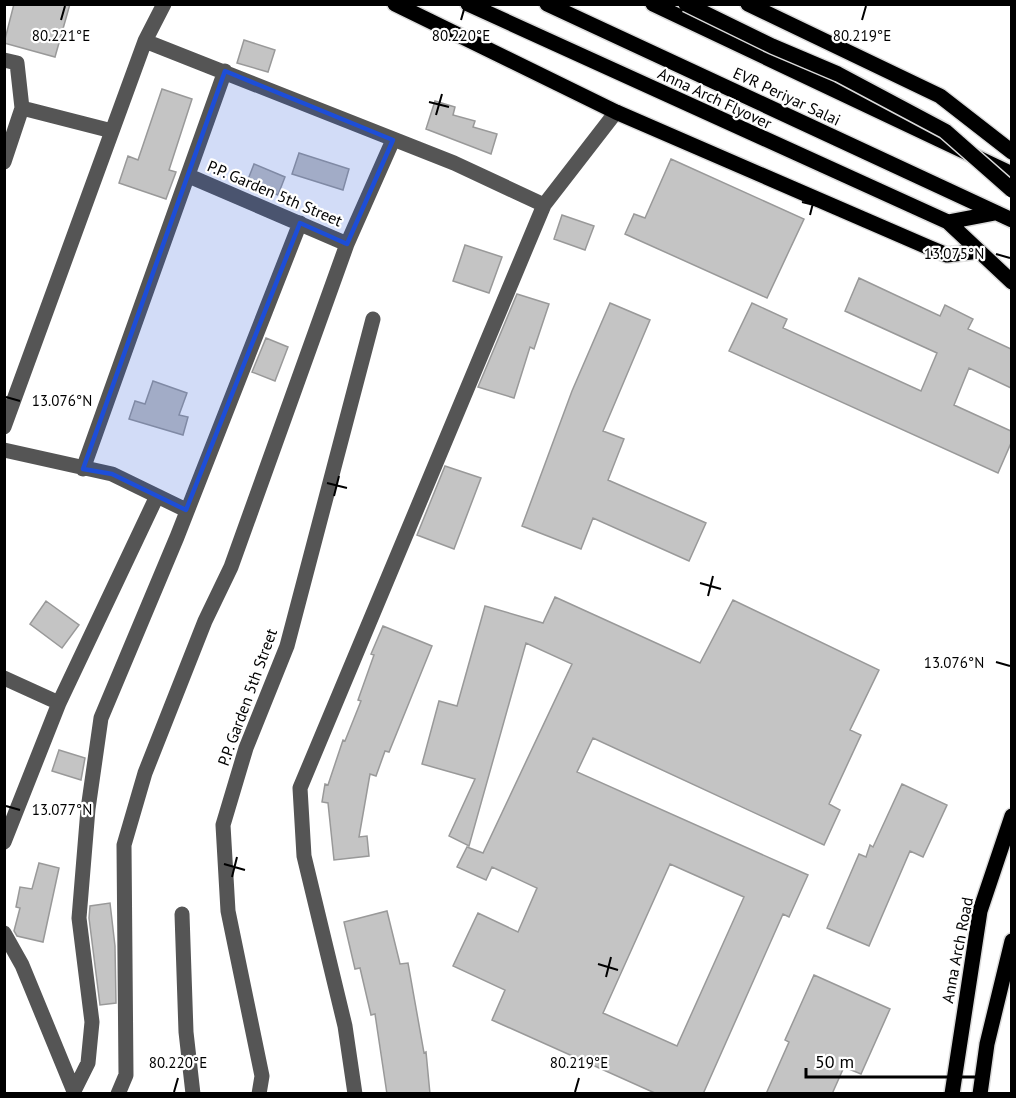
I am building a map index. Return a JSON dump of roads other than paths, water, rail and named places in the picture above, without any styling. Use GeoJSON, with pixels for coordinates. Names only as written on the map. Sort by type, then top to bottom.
{"type":"FeatureCollection","features":[{"type":"Feature","properties":{"kind":"main road"},"geometry":{"type":"LineString","coordinates":[[395,4],[616,112],[947,255],[979,251],[1011,282]]}},
{"type":"Feature","properties":{"kind":"main road","name":"Anna Arch Flyover"},"geometry":{"type":"LineString","coordinates":[[468,4],[948,222],[979,251]]}},
{"type":"Feature","properties":{"kind":"main road","name":"EVR Periyar Salai"},"geometry":{"type":"LineString","coordinates":[[547,4],[1011,220]]}},
{"type":"Feature","properties":{"kind":"main road","name":"EVR Periyar Salai"},"geometry":{"type":"LineString","coordinates":[[652,4],[1011,174]]}},
{"type":"Feature","properties":{"kind":"main road"},"geometry":{"type":"LineString","coordinates":[[686,4],[772,46],[838,74],[945,131],[1011,190]]}},
{"type":"Feature","properties":{"kind":"main road"},"geometry":{"type":"LineString","coordinates":[[748,4],[940,96],[1011,152]]}},
{"type":"Feature","properties":{"kind":"main road"},"geometry":{"type":"LineString","coordinates":[[948,222],[995,213]]}},
{"type":"Feature","properties":{"kind":"main road","name":"Anna Arch Road"},"geometry":{"type":"LineString","coordinates":[[952,1094],[980,911],[1011,816]]}},
{"type":"Feature","properties":{"kind":"main road"},"geometry":{"type":"LineString","coordinates":[[980,1094],[987,1044],[1011,941]]}},
{"type":"Feature","properties":{"kind":"street"},"geometry":{"type":"LineString","coordinates":[[4,427],[145,41],[164,4]]}},
{"type":"Feature","properties":{"kind":"street"},"geometry":{"type":"LineString","coordinates":[[145,41],[454,163],[544,205]]}},
{"type":"Feature","properties":{"kind":"street"},"geometry":{"type":"LineString","coordinates":[[4,60],[17,63],[22,108],[4,162]]}},
{"type":"Feature","properties":{"kind":"street"},"geometry":{"type":"LineString","coordinates":[[83,469],[225,71]]}},
{"type":"Feature","properties":{"kind":"street"},"geometry":{"type":"LineString","coordinates":[[22,108],[112,131]]}},
{"type":"Feature","properties":{"kind":"street"},"geometry":{"type":"LineString","coordinates":[[355,1094],[345,1026],[304,856],[300,788],[544,205],[616,112]]}},
{"type":"Feature","properties":{"kind":"street"},"geometry":{"type":"LineString","coordinates":[[118,1094],[126,1075],[124,845],[145,773],[206,621],[231,567],[347,244],[393,140]]}},
{"type":"Feature","properties":{"kind":"street","name":"P.P. Garden 5th Street"},"geometry":{"type":"LineString","coordinates":[[189,176],[347,244]]}},
{"type":"Feature","properties":{"kind":"street"},"geometry":{"type":"LineString","coordinates":[[74,1092],[88,1063],[92,1022],[79,918],[88,809],[101,718],[300,223]]}},
{"type":"Feature","properties":{"kind":"street","name":"P.P. Garden 5th Street"},"geometry":{"type":"LineString","coordinates":[[259,1094],[262,1076],[228,911],[224,825],[246,748],[287,646],[373,319]]}},
{"type":"Feature","properties":{"kind":"street"},"geometry":{"type":"LineString","coordinates":[[4,450],[112,474],[186,510]]}},
{"type":"Feature","properties":{"kind":"street"},"geometry":{"type":"LineString","coordinates":[[4,842],[58,703],[157,496]]}},
{"type":"Feature","properties":{"kind":"street"},"geometry":{"type":"LineString","coordinates":[[4,678],[58,703]]}},
{"type":"Feature","properties":{"kind":"street"},"geometry":{"type":"LineString","coordinates":[[182,914],[186,1032],[193,1094]]}},
{"type":"Feature","properties":{"kind":"street"},"geometry":{"type":"LineString","coordinates":[[4,933],[22,965],[74,1092]]}}]}
